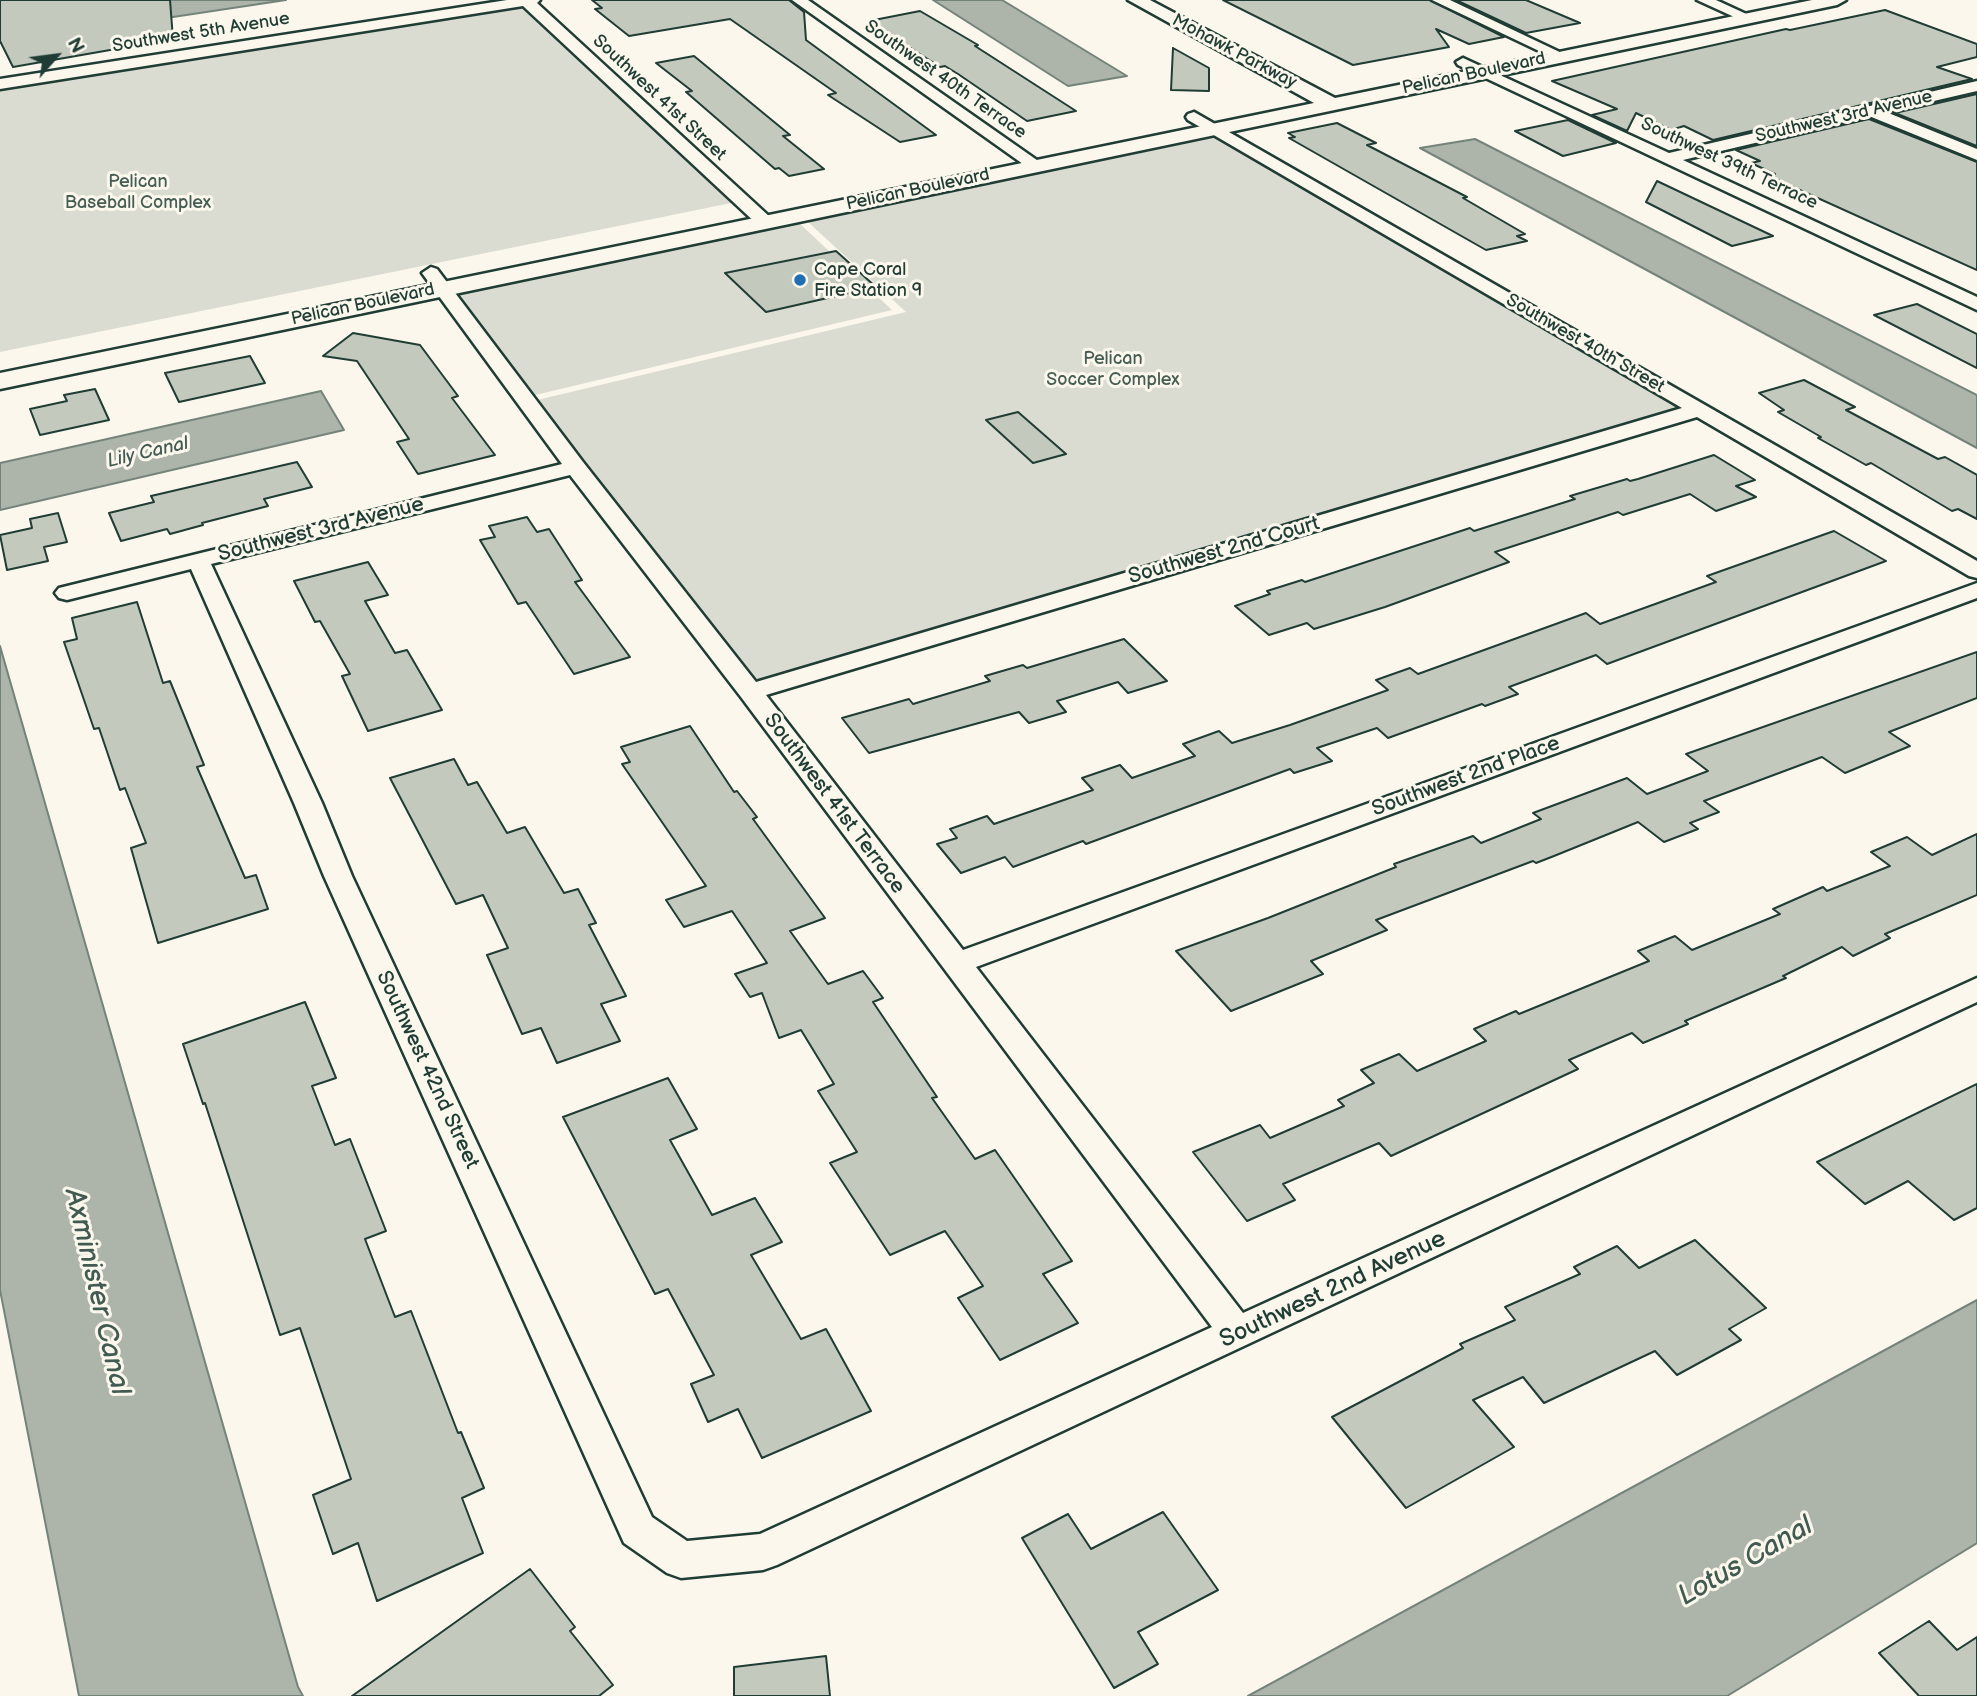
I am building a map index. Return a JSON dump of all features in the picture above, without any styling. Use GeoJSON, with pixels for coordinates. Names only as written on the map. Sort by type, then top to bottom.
{"type":"FeatureCollection","features":[{"type":"Feature","properties":{"kind":"street","name":"Southwest 40th Terrace"},"geometry":{"type":"LineString","coordinates":[[799,0],[1036,165]]}},
{"type":"Feature","properties":{"kind":"street","name":"Mohawk Parkway"},"geometry":{"type":"LineString","coordinates":[[1137,0],[1310,93]]}},
{"type":"Feature","properties":{"kind":"street","name":"Mohawk Parkway"},"geometry":{"type":"LineString","coordinates":[[1171,0],[1334,96]]}},
{"type":"Feature","properties":{"kind":"street"},"geometry":{"type":"LineString","coordinates":[[1439,0],[1552,51]]}},
{"type":"Feature","properties":{"kind":"street"},"geometry":{"type":"LineString","coordinates":[[1704,0],[1748,18]]}},
{"type":"Feature","properties":{"kind":"street","name":"Pelican Boulevard"},"geometry":{"type":"LineString","coordinates":[[757,215],[1016,153],[1310,93],[1357,98],[1484,72],[1552,51],[1772,0]]}},
{"type":"Feature","properties":{"kind":"street","name":"Pelican Boulevard"},"geometry":{"type":"LineString","coordinates":[[0,381],[437,281],[757,215],[1036,165],[1213,128],[1463,62],[1552,51],[1837,0]]}},
{"type":"Feature","properties":{"kind":"street","name":"Southwest 5th Avenue"},"geometry":{"type":"LineString","coordinates":[[0,84],[530,1]]}},
{"type":"Feature","properties":{"kind":"street","name":"Southwest 41st Street"},"geometry":{"type":"LineString","coordinates":[[530,1],[757,215]]}},
{"type":"Feature","properties":{"kind":"street","name":"Southwest 39th Terrace"},"geometry":{"type":"LineString","coordinates":[[1463,62],[1977,304]]}},
{"type":"Feature","properties":{"kind":"street","name":"Southwest 3rd Avenue"},"geometry":{"type":"LineString","coordinates":[[1669,158],[1977,86]]}},
{"type":"Feature","properties":{"kind":"street"},"geometry":{"type":"LineString","coordinates":[[1870,111],[1977,155]]}},
{"type":"Feature","properties":{"kind":"street","name":"Southwest 40th Street"},"geometry":{"type":"LineString","coordinates":[[1194,117],[1977,571]]}},
{"type":"Feature","properties":{"kind":"street","name":"Pelican Boulevard"},"geometry":{"type":"LineString","coordinates":[[0,361],[437,281]]}},
{"type":"Feature","properties":{"kind":"street","name":"Southwest 41st Terrace"},"geometry":{"type":"LineString","coordinates":[[437,281],[575,467],[750,692],[1238,1335]]}},
{"type":"Feature","properties":{"kind":"street","name":"Southwest 2nd Court"},"geometry":{"type":"LineString","coordinates":[[750,692],[1699,410]]}},
{"type":"Feature","properties":{"kind":"street","name":"Southwest 3rd Avenue"},"geometry":{"type":"LineString","coordinates":[[67,593],[575,467]]}},
{"type":"Feature","properties":{"kind":"street","name":"Southwest 42nd Street"},"geometry":{"type":"LineString","coordinates":[[198,560],[308,803],[338,876],[638,1530],[681,1560]]}},
{"type":"Feature","properties":{"kind":"street","name":"Southwest 2nd Place"},"geometry":{"type":"LineString","coordinates":[[955,964],[1977,590]]}},
{"type":"Feature","properties":{"kind":"street","name":"Southwest 2nd Avenue"},"geometry":{"type":"LineString","coordinates":[[681,1560],[763,1552],[1238,1335],[1977,989]]}},
{"type":"Feature","properties":{"kind":"green space","name":"Pelican Baseball Complex"},"geometry":{"type":"Polygon","coordinates":[[[526,1],[741,201],[0,352],[0,84],[526,1]]]}},
{"type":"Feature","properties":{"kind":"green space","name":"Pelican Soccer Complex"},"geometry":{"type":"Polygon","coordinates":[[[1226,135],[1699,410],[750,692],[529,402],[906,312],[808,222],[1226,135]]]}},
{"type":"Feature","properties":{"kind":"green space"},"geometry":{"type":"Polygon","coordinates":[[[798,222],[892,310],[527,397],[447,293],[798,222]]]}},
{"type":"Feature","properties":{"kind":"water"},"geometry":{"type":"Polygon","coordinates":[[[137,0],[286,0],[0,43],[0,20],[137,0]]]}},
{"type":"Feature","properties":{"kind":"water"},"geometry":{"type":"Polygon","coordinates":[[[933,0],[1002,0],[1127,76],[1068,86],[933,0]]]}},
{"type":"Feature","properties":{"kind":"water"},"geometry":{"type":"Polygon","coordinates":[[[1475,139],[1977,395],[1977,448],[1420,148],[1475,139]]]}},
{"type":"Feature","properties":{"kind":"water","name":"Lily Canal"},"geometry":{"type":"Polygon","coordinates":[[[321,391],[344,430],[0,510],[0,463],[321,391]]]}},
{"type":"Feature","properties":{"kind":"water","name":"Axminister Canal"},"geometry":{"type":"Polygon","coordinates":[[[0,646],[298,1687],[303,1696],[79,1696],[0,1290],[0,646]]]}},
{"type":"Feature","properties":{"kind":"water","name":"Lotus Canal"},"geometry":{"type":"Polygon","coordinates":[[[1977,1300],[1977,1543],[1727,1696],[1248,1696],[1977,1300]]]}},
{"type":"Feature","properties":{"kind":"building"},"geometry":{"type":"Polygon","coordinates":[[[0,0],[170,0],[173,39],[13,67],[0,41],[0,0]]]}},
{"type":"Feature","properties":{"kind":"building"},"geometry":{"type":"Polygon","coordinates":[[[592,0],[789,0],[804,12],[806,40],[936,135],[900,142],[828,95],[836,93],[730,19],[629,36],[595,9],[602,8],[592,0]]]}},
{"type":"Feature","properties":{"kind":"building"},"geometry":{"type":"Polygon","coordinates":[[[1223,0],[1430,0],[1504,37],[1469,44],[1436,29],[1449,47],[1353,65],[1223,0]]]}},
{"type":"Feature","properties":{"kind":"building"},"geometry":{"type":"Polygon","coordinates":[[[1456,0],[1526,0],[1580,23],[1526,33],[1456,0]]]}},
{"type":"Feature","properties":{"kind":"building"},"geometry":{"type":"Polygon","coordinates":[[[1885,10],[1977,44],[1977,57],[1937,67],[1972,79],[1713,140],[1684,126],[1671,130],[1636,113],[1627,131],[1592,115],[1617,109],[1552,81],[1786,29],[1885,10]]]}},
{"type":"Feature","properties":{"kind":"building"},"geometry":{"type":"Polygon","coordinates":[[[920,11],[978,45],[975,46],[1076,111],[1027,121],[958,74],[945,66],[940,67],[869,21],[920,11]]]}},
{"type":"Feature","properties":{"kind":"building"},"geometry":{"type":"Polygon","coordinates":[[[1173,48],[1209,68],[1209,91],[1171,90],[1173,48]]]}},
{"type":"Feature","properties":{"kind":"building"},"geometry":{"type":"Polygon","coordinates":[[[694,56],[790,135],[783,136],[824,169],[789,176],[779,168],[775,169],[686,92],[692,91],[656,63],[694,56]]]}},
{"type":"Feature","properties":{"kind":"building"},"geometry":{"type":"Polygon","coordinates":[[[1977,94],[1977,146],[1895,113],[1977,94]]]}},
{"type":"Feature","properties":{"kind":"building"},"geometry":{"type":"Polygon","coordinates":[[[1869,119],[1977,162],[1977,270],[1769,176],[1775,174],[1751,163],[1760,161],[1736,150],[1869,119]]]}},
{"type":"Feature","properties":{"kind":"building"},"geometry":{"type":"Polygon","coordinates":[[[1568,120],[1616,143],[1563,156],[1515,131],[1568,120]]]}},
{"type":"Feature","properties":{"kind":"building"},"geometry":{"type":"Polygon","coordinates":[[[1337,123],[1376,143],[1367,145],[1467,197],[1463,198],[1525,234],[1517,236],[1527,241],[1486,250],[1289,138],[1295,137],[1288,133],[1337,123]]]}},
{"type":"Feature","properties":{"kind":"building"},"geometry":{"type":"Polygon","coordinates":[[[1657,181],[1773,236],[1732,246],[1646,202],[1657,181]]]}},
{"type":"Feature","properties":{"kind":"building","name":"Cape Coral Fire Station 9"},"geometry":{"type":"Polygon","coordinates":[[[836,251],[876,287],[766,312],[725,273],[836,251]]]}},
{"type":"Feature","properties":{"kind":"building"},"geometry":{"type":"Polygon","coordinates":[[[1917,304],[1977,334],[1977,368],[1874,315],[1917,304]]]}},
{"type":"Feature","properties":{"kind":"building"},"geometry":{"type":"Polygon","coordinates":[[[353,333],[420,345],[458,396],[452,398],[495,455],[418,474],[397,442],[409,439],[357,361],[323,356],[353,333]]]}},
{"type":"Feature","properties":{"kind":"building"},"geometry":{"type":"Polygon","coordinates":[[[250,356],[265,383],[179,402],[165,373],[250,356]]]}},
{"type":"Feature","properties":{"kind":"building"},"geometry":{"type":"Polygon","coordinates":[[[1804,380],[1855,407],[1846,410],[1938,459],[1945,457],[1977,475],[1977,519],[1958,509],[1952,511],[1871,463],[1866,465],[1818,438],[1821,437],[1778,412],[1784,410],[1759,393],[1804,380]]]}},
{"type":"Feature","properties":{"kind":"building"},"geometry":{"type":"Polygon","coordinates":[[[95,389],[109,420],[40,435],[30,409],[67,401],[64,395],[95,389]]]}},
{"type":"Feature","properties":{"kind":"building"},"geometry":{"type":"Polygon","coordinates":[[[1018,412],[1066,454],[1033,463],[986,420],[1018,412]]]}},
{"type":"Feature","properties":{"kind":"building"},"geometry":{"type":"Polygon","coordinates":[[[1714,455],[1755,480],[1736,486],[1756,497],[1716,511],[1690,494],[1623,515],[1618,512],[1495,552],[1509,562],[1385,607],[1314,629],[1307,623],[1269,635],[1235,606],[1270,594],[1267,591],[1302,580],[1305,582],[1470,528],[1474,531],[1575,499],[1570,496],[1627,479],[1638,479],[1714,455]]]}},
{"type":"Feature","properties":{"kind":"building"},"geometry":{"type":"Polygon","coordinates":[[[297,462],[312,487],[264,499],[268,506],[170,534],[167,529],[121,541],[109,513],[154,502],[151,496],[297,462]]]}},
{"type":"Feature","properties":{"kind":"building"},"geometry":{"type":"Polygon","coordinates":[[[58,513],[67,542],[44,547],[48,561],[7,570],[0,535],[32,528],[30,519],[58,513]]]}},
{"type":"Feature","properties":{"kind":"building"},"geometry":{"type":"Polygon","coordinates":[[[527,517],[537,532],[549,529],[582,580],[575,582],[630,657],[574,674],[526,602],[518,604],[480,540],[495,537],[489,526],[527,517]]]}},
{"type":"Feature","properties":{"kind":"building"},"geometry":{"type":"Polygon","coordinates":[[[1834,531],[1886,561],[1607,664],[1596,655],[1509,687],[1518,694],[1388,738],[1377,728],[1317,748],[1332,761],[1294,773],[1290,769],[1086,844],[1083,841],[1013,867],[1005,857],[961,873],[937,844],[957,838],[950,829],[987,816],[994,824],[1093,790],[1082,778],[1120,765],[1132,778],[1195,756],[1183,744],[1219,731],[1232,743],[1290,725],[1388,690],[1376,680],[1410,668],[1418,674],[1586,613],[1600,624],[1716,582],[1707,576],[1834,531]]]}},
{"type":"Feature","properties":{"kind":"building"},"geometry":{"type":"Polygon","coordinates":[[[368,562],[388,595],[365,601],[395,653],[407,650],[442,710],[368,731],[342,676],[350,674],[320,621],[315,622],[294,581],[368,562]]]}},
{"type":"Feature","properties":{"kind":"building"},"geometry":{"type":"Polygon","coordinates":[[[137,602],[163,683],[170,681],[204,765],[197,767],[245,878],[256,875],[268,909],[158,943],[131,848],[146,843],[125,788],[120,790],[99,728],[94,729],[64,642],[77,639],[72,618],[137,602]]]}},
{"type":"Feature","properties":{"kind":"building"},"geometry":{"type":"Polygon","coordinates":[[[1124,639],[1167,681],[1128,693],[1118,682],[1057,701],[1066,712],[1029,723],[1019,712],[869,753],[842,718],[909,699],[913,704],[990,681],[985,676],[1023,665],[1027,668],[1124,639]]]}},
{"type":"Feature","properties":{"kind":"building"},"geometry":{"type":"Polygon","coordinates":[[[1977,652],[1977,698],[1889,732],[1910,746],[1845,773],[1822,757],[1704,801],[1719,812],[1690,823],[1698,829],[1664,842],[1638,822],[1536,863],[1533,861],[1376,920],[1387,930],[1311,961],[1323,974],[1231,1011],[1176,951],[1268,918],[1396,867],[1394,864],[1473,836],[1481,843],[1541,819],[1533,813],[1627,778],[1647,794],[1708,771],[1686,754],[1977,652]]]}},
{"type":"Feature","properties":{"kind":"building"},"geometry":{"type":"Polygon","coordinates":[[[690,726],[734,792],[737,791],[757,817],[753,819],[825,918],[790,931],[828,984],[863,971],[883,998],[873,1002],[937,1097],[932,1098],[975,1159],[995,1150],[1072,1261],[1043,1274],[1078,1323],[1000,1360],[958,1298],[983,1286],[945,1231],[890,1255],[830,1163],[857,1152],[818,1091],[834,1084],[801,1030],[779,1038],[762,993],[750,997],[735,974],[767,963],[732,911],[684,927],[666,900],[706,886],[622,764],[630,762],[621,747],[690,726]]]}},
{"type":"Feature","properties":{"kind":"building"},"geometry":{"type":"Polygon","coordinates":[[[454,759],[468,785],[477,782],[507,833],[525,827],[564,893],[578,889],[596,923],[589,925],[626,996],[601,1004],[620,1041],[557,1063],[541,1028],[522,1034],[487,955],[508,948],[483,895],[456,904],[390,778],[454,759]]]}},
{"type":"Feature","properties":{"kind":"building"},"geometry":{"type":"Polygon","coordinates":[[[1977,834],[1977,895],[1885,934],[1890,938],[1853,956],[1842,947],[1783,976],[1786,978],[1685,1021],[1688,1024],[1643,1043],[1632,1033],[1569,1060],[1578,1069],[1391,1156],[1379,1143],[1283,1184],[1295,1200],[1247,1221],[1193,1152],[1260,1125],[1270,1138],[1344,1106],[1338,1100],[1374,1083],[1361,1070],[1399,1054],[1417,1071],[1486,1041],[1474,1029],[1516,1011],[1519,1014],[1649,961],[1638,951],[1675,936],[1692,950],[1780,914],[1773,909],[1823,887],[1827,891],[1890,866],[1871,852],[1907,837],[1932,855],[1977,834]]]}},
{"type":"Feature","properties":{"kind":"building"},"geometry":{"type":"Polygon","coordinates":[[[305,1002],[336,1078],[312,1086],[335,1145],[350,1139],[386,1231],[365,1239],[395,1317],[411,1311],[458,1433],[461,1432],[484,1488],[462,1498],[483,1553],[377,1601],[358,1543],[333,1554],[313,1495],[351,1479],[300,1328],[280,1335],[205,1103],[203,1104],[183,1044],[305,1002]]]}},
{"type":"Feature","properties":{"kind":"building"},"geometry":{"type":"Polygon","coordinates":[[[668,1078],[697,1129],[670,1140],[712,1215],[755,1198],[782,1242],[751,1255],[801,1339],[826,1329],[871,1411],[762,1458],[738,1409],[708,1422],[691,1384],[714,1375],[668,1289],[655,1294],[563,1117],[668,1078]]]}},
{"type":"Feature","properties":{"kind":"building"},"geometry":{"type":"Polygon","coordinates":[[[1977,1084],[1977,1208],[1954,1220],[1908,1181],[1865,1204],[1817,1162],[1977,1084]]]}},
{"type":"Feature","properties":{"kind":"building"},"geometry":{"type":"Polygon","coordinates":[[[1695,1240],[1766,1308],[1729,1329],[1741,1340],[1677,1375],[1655,1351],[1544,1403],[1523,1377],[1473,1400],[1514,1447],[1406,1508],[1332,1417],[1463,1348],[1460,1344],[1515,1320],[1505,1307],[1580,1274],[1574,1267],[1617,1246],[1639,1268],[1695,1240]]]}},
{"type":"Feature","properties":{"kind":"building"},"geometry":{"type":"Polygon","coordinates":[[[1163,1512],[1218,1590],[1138,1632],[1158,1664],[1114,1688],[1022,1538],[1068,1514],[1091,1549],[1163,1512]]]}},
{"type":"Feature","properties":{"kind":"building"},"geometry":{"type":"Polygon","coordinates":[[[530,1569],[575,1627],[570,1631],[613,1685],[599,1696],[352,1696],[530,1569]]]}},
{"type":"Feature","properties":{"kind":"building"},"geometry":{"type":"Polygon","coordinates":[[[1929,1621],[1957,1650],[1977,1637],[1977,1696],[1919,1696],[1879,1653],[1929,1621]]]}},
{"type":"Feature","properties":{"kind":"building"},"geometry":{"type":"Polygon","coordinates":[[[826,1656],[830,1696],[734,1696],[734,1667],[826,1656]]]}},
{"type":"Feature","properties":{"kind":"place","name":"Cape Coral Fire Station 9"},"geometry":{"type":"Point","coordinates":[800,280]}}]}
